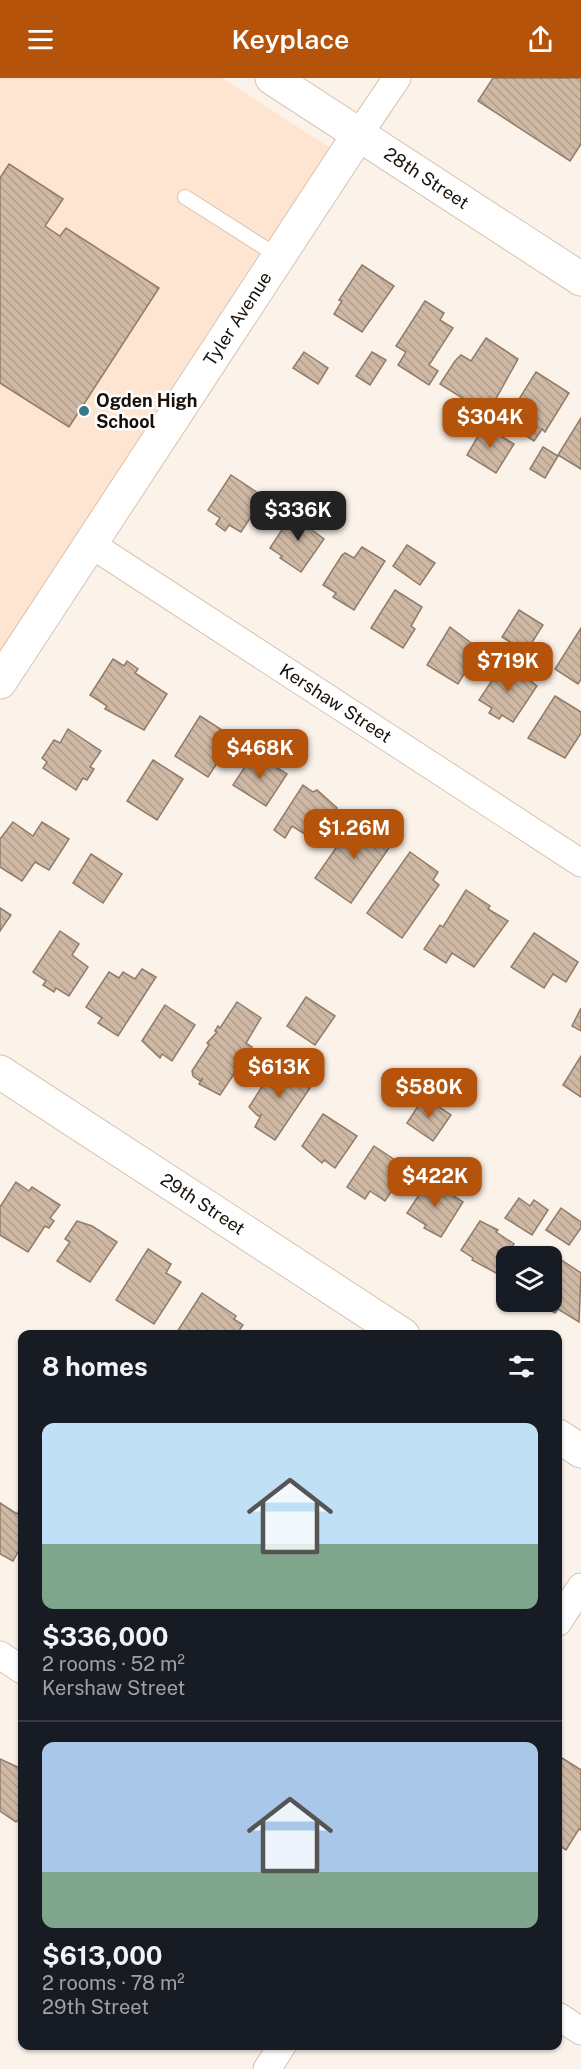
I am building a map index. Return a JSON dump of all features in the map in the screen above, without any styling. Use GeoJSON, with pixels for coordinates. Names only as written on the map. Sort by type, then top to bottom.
{"type":"FeatureCollection","features":[{"type":"Feature","properties":{"kind":"street","name":"28th Street"},"geometry":{"type":"LineString","coordinates":[[272,78],[581,279]]}},
{"type":"Feature","properties":{"kind":"street","name":"Tyler Avenue"},"geometry":{"type":"LineString","coordinates":[[0,682],[89,543],[397,78]]}},
{"type":"Feature","properties":{"kind":"street","name":"Kershaw Street"},"geometry":{"type":"LineString","coordinates":[[89,543],[581,862]]}},
{"type":"Feature","properties":{"kind":"street","name":"29th Street"},"geometry":{"type":"LineString","coordinates":[[0,1072],[395,1330]]}},
{"type":"Feature","properties":{"kind":"street"},"geometry":{"type":"LineString","coordinates":[[562,1439],[581,1451]]}},
{"type":"Feature","properties":{"kind":"street"},"geometry":{"type":"LineString","coordinates":[[562,1616],[581,1587]]}},
{"type":"Feature","properties":{"kind":"street"},"geometry":{"type":"LineString","coordinates":[[0,1655],[18,1667]]}},
{"type":"Feature","properties":{"kind":"street"},"geometry":{"type":"LineString","coordinates":[[562,2019],[581,2031]]}},
{"type":"Feature","properties":{"kind":"street"},"geometry":{"type":"LineString","coordinates":[[267,2069],[279,2050]]}},
{"type":"Feature","properties":{"kind":"lane"},"geometry":{"type":"LineString","coordinates":[[185,197],[279,258]]}},
{"type":"Feature","properties":{"kind":"shaded area","name":"Ogden High School"},"geometry":{"type":"Polygon","coordinates":[[[0,78],[222,78],[335,151],[0,672],[0,78]]]}},
{"type":"Feature","properties":{"kind":"building"},"geometry":{"type":"Polygon","coordinates":[[[493,78],[581,78],[581,144],[570,161],[478,101],[493,78]]]}},
{"type":"Feature","properties":{"kind":"building"},"geometry":{"type":"Polygon","coordinates":[[[9,164],[63,199],[45,226],[60,236],[66,228],[159,288],[69,427],[0,383],[0,178],[9,164]]]}},
{"type":"Feature","properties":{"kind":"building"},"geometry":{"type":"Polygon","coordinates":[[[362,265],[394,286],[362,332],[334,314],[342,301],[339,300],[362,265]]]}},
{"type":"Feature","properties":{"kind":"building"},"geometry":{"type":"Polygon","coordinates":[[[425,301],[444,313],[440,320],[453,328],[429,365],[438,371],[429,385],[398,365],[406,352],[396,346],[425,301]]]}},
{"type":"Feature","properties":{"kind":"building"},"geometry":{"type":"Polygon","coordinates":[[[486,338],[518,359],[493,404],[498,406],[491,416],[440,384],[461,355],[471,361],[486,338]]]}},
{"type":"Feature","properties":{"kind":"building"},"geometry":{"type":"Polygon","coordinates":[[[304,352],[328,368],[318,384],[293,368],[304,352]]]}},
{"type":"Feature","properties":{"kind":"building"},"geometry":{"type":"Polygon","coordinates":[[[372,352],[386,360],[370,385],[356,376],[372,352]]]}},
{"type":"Feature","properties":{"kind":"building"},"geometry":{"type":"Polygon","coordinates":[[[536,372],[569,393],[545,432],[542,429],[534,441],[517,430],[524,418],[512,410],[536,372]]]}},
{"type":"Feature","properties":{"kind":"building"},"geometry":{"type":"Polygon","coordinates":[[[581,418],[581,469],[558,455],[581,418]]]}},
{"type":"Feature","properties":{"kind":"building"},"geometry":{"type":"Polygon","coordinates":[[[484,426],[514,444],[496,473],[467,455],[484,426]]]}},
{"type":"Feature","properties":{"kind":"building"},"geometry":{"type":"Polygon","coordinates":[[[543,447],[558,456],[545,478],[530,469],[543,447]]]}},
{"type":"Feature","properties":{"kind":"building"},"geometry":{"type":"Polygon","coordinates":[[[231,475],[264,497],[241,532],[229,525],[225,531],[216,524],[220,518],[208,510],[231,475]]]}},
{"type":"Feature","properties":{"kind":"building"},"geometry":{"type":"Polygon","coordinates":[[[306,513],[318,521],[312,530],[324,539],[301,572],[270,548],[291,516],[300,522],[306,513]]]}},
{"type":"Feature","properties":{"kind":"building"},"geometry":{"type":"Polygon","coordinates":[[[407,545],[435,563],[420,585],[393,566],[407,545]]]}},
{"type":"Feature","properties":{"kind":"building"},"geometry":{"type":"Polygon","coordinates":[[[362,547],[385,561],[354,610],[333,597],[336,593],[323,585],[342,555],[345,553],[354,558],[362,547]]]}},
{"type":"Feature","properties":{"kind":"building"},"geometry":{"type":"Polygon","coordinates":[[[395,590],[422,607],[411,626],[415,629],[403,648],[371,628],[395,590]]]}},
{"type":"Feature","properties":{"kind":"building"},"geometry":{"type":"Polygon","coordinates":[[[519,610],[543,625],[526,652],[502,637],[519,610]]]}},
{"type":"Feature","properties":{"kind":"building"},"geometry":{"type":"Polygon","coordinates":[[[450,627],[479,649],[458,684],[427,665],[450,627]]]}},
{"type":"Feature","properties":{"kind":"building"},"geometry":{"type":"Polygon","coordinates":[[[581,628],[581,679],[578,684],[555,669],[581,628]]]}},
{"type":"Feature","properties":{"kind":"building"},"geometry":{"type":"Polygon","coordinates":[[[113,659],[124,666],[127,661],[138,669],[135,673],[167,694],[144,730],[105,709],[107,706],[90,695],[113,659]]]}},
{"type":"Feature","properties":{"kind":"building"},"geometry":{"type":"Polygon","coordinates":[[[503,664],[508,664],[537,686],[513,722],[502,715],[499,719],[489,713],[492,708],[479,700],[503,664]]]}},
{"type":"Feature","properties":{"kind":"building"},"geometry":{"type":"Polygon","coordinates":[[[555,696],[581,712],[581,733],[565,758],[528,738],[555,696]]]}},
{"type":"Feature","properties":{"kind":"building"},"geometry":{"type":"Polygon","coordinates":[[[200,716],[222,730],[219,736],[230,743],[208,777],[175,756],[200,716]]]}},
{"type":"Feature","properties":{"kind":"building"},"geometry":{"type":"Polygon","coordinates":[[[68,729],[101,751],[90,767],[94,769],[87,780],[83,778],[76,790],[43,768],[47,762],[42,758],[54,740],[60,743],[68,729]]]}},
{"type":"Feature","properties":{"kind":"building"},"geometry":{"type":"Polygon","coordinates":[[[254,753],[287,774],[266,806],[233,785],[254,753]]]}},
{"type":"Feature","properties":{"kind":"building"},"geometry":{"type":"Polygon","coordinates":[[[153,760],[183,779],[157,820],[127,801],[153,760]]]}},
{"type":"Feature","properties":{"kind":"building"},"geometry":{"type":"Polygon","coordinates":[[[303,785],[313,792],[317,790],[337,808],[316,841],[292,826],[285,838],[274,830],[303,785]]]}},
{"type":"Feature","properties":{"kind":"building"},"geometry":{"type":"Polygon","coordinates":[[[357,818],[370,826],[372,823],[393,842],[351,903],[315,878],[357,818]]]}},
{"type":"Feature","properties":{"kind":"building"},"geometry":{"type":"Polygon","coordinates":[[[13,822],[33,836],[42,822],[69,839],[49,870],[35,862],[22,881],[0,867],[0,839],[13,822]]]}},
{"type":"Feature","properties":{"kind":"building"},"geometry":{"type":"Polygon","coordinates":[[[410,852],[438,872],[433,880],[439,885],[402,938],[367,913],[410,852]]]}},
{"type":"Feature","properties":{"kind":"building"},"geometry":{"type":"Polygon","coordinates":[[[91,854],[122,874],[103,903],[73,883],[91,854]]]}},
{"type":"Feature","properties":{"kind":"building"},"geometry":{"type":"Polygon","coordinates":[[[466,890],[490,906],[488,909],[508,921],[474,967],[452,953],[446,963],[424,949],[440,925],[443,927],[466,890]]]}},
{"type":"Feature","properties":{"kind":"building"},"geometry":{"type":"Polygon","coordinates":[[[0,908],[11,915],[0,931],[0,908]]]}},
{"type":"Feature","properties":{"kind":"building"},"geometry":{"type":"Polygon","coordinates":[[[60,931],[79,944],[72,955],[88,967],[69,996],[56,988],[54,992],[43,985],[46,981],[33,972],[60,931]]]}},
{"type":"Feature","properties":{"kind":"building"},"geometry":{"type":"Polygon","coordinates":[[[534,933],[578,962],[566,982],[553,974],[544,988],[511,967],[534,933]]]}},
{"type":"Feature","properties":{"kind":"building"},"geometry":{"type":"Polygon","coordinates":[[[142,969],[156,977],[118,1036],[98,1023],[102,1018],[86,1007],[109,972],[119,978],[123,972],[135,979],[142,969]]]}},
{"type":"Feature","properties":{"kind":"building"},"geometry":{"type":"Polygon","coordinates":[[[306,997],[335,1016],[315,1045],[287,1026],[306,997]]]}},
{"type":"Feature","properties":{"kind":"building"},"geometry":{"type":"Polygon","coordinates":[[[237,1002],[261,1018],[246,1043],[252,1047],[220,1095],[199,1084],[203,1078],[200,1081],[193,1076],[192,1071],[209,1045],[207,1043],[217,1032],[215,1031],[218,1026],[220,1028],[237,1002]]]}},
{"type":"Feature","properties":{"kind":"building"},"geometry":{"type":"Polygon","coordinates":[[[165,1005],[195,1025],[172,1061],[162,1054],[160,1058],[142,1041],[165,1005]]]}},
{"type":"Feature","properties":{"kind":"building"},"geometry":{"type":"Polygon","coordinates":[[[581,1008],[581,1031],[572,1026],[581,1008]]]}},
{"type":"Feature","properties":{"kind":"building"},"geometry":{"type":"Polygon","coordinates":[[[581,1056],[581,1097],[563,1085],[581,1056]]]}},
{"type":"Feature","properties":{"kind":"building"},"geometry":{"type":"Polygon","coordinates":[[[279,1060],[314,1082],[275,1140],[255,1127],[261,1115],[258,1116],[249,1107],[279,1060]]]}},
{"type":"Feature","properties":{"kind":"building"},"geometry":{"type":"Polygon","coordinates":[[[424,1097],[451,1115],[433,1141],[407,1123],[424,1097]]]}},
{"type":"Feature","properties":{"kind":"building"},"geometry":{"type":"Polygon","coordinates":[[[323,1114],[357,1136],[335,1168],[324,1160],[322,1163],[302,1146],[323,1114]]]}},
{"type":"Feature","properties":{"kind":"building"},"geometry":{"type":"Polygon","coordinates":[[[374,1146],[407,1168],[385,1201],[370,1191],[365,1199],[347,1187],[374,1146]]]}},
{"type":"Feature","properties":{"kind":"building"},"geometry":{"type":"Polygon","coordinates":[[[429,1180],[463,1202],[441,1237],[424,1228],[426,1225],[407,1213],[429,1180]]]}},
{"type":"Feature","properties":{"kind":"building"},"geometry":{"type":"Polygon","coordinates":[[[16,1182],[29,1191],[32,1187],[60,1205],[50,1218],[54,1221],[49,1228],[45,1226],[28,1252],[0,1235],[0,1207],[16,1182]]]}},
{"type":"Feature","properties":{"kind":"building"},"geometry":{"type":"Polygon","coordinates":[[[519,1198],[530,1206],[534,1200],[548,1210],[532,1235],[505,1218],[519,1198]]]}},
{"type":"Feature","properties":{"kind":"building"},"geometry":{"type":"Polygon","coordinates":[[[561,1208],[581,1222],[581,1228],[569,1245],[546,1230],[561,1208]]]}},
{"type":"Feature","properties":{"kind":"building"},"geometry":{"type":"Polygon","coordinates":[[[77,1221],[92,1226],[117,1242],[90,1282],[57,1261],[70,1242],[65,1239],[77,1221]]]}},
{"type":"Feature","properties":{"kind":"building"},"geometry":{"type":"Polygon","coordinates":[[[480,1221],[498,1230],[496,1232],[514,1244],[513,1246],[496,1246],[496,1273],[472,1260],[473,1258],[461,1250],[480,1221]]]}},
{"type":"Feature","properties":{"kind":"building"},"geometry":{"type":"Polygon","coordinates":[[[148,1249],[171,1264],[166,1273],[181,1282],[154,1324],[116,1300],[148,1249]]]}},
{"type":"Feature","properties":{"kind":"building"},"geometry":{"type":"Polygon","coordinates":[[[562,1260],[581,1273],[579,1322],[562,1311],[562,1260]]]}},
{"type":"Feature","properties":{"kind":"building"},"geometry":{"type":"Polygon","coordinates":[[[202,1293],[236,1316],[234,1319],[243,1325],[240,1330],[178,1330],[202,1293]]]}},
{"type":"Feature","properties":{"kind":"building"},"geometry":{"type":"Polygon","coordinates":[[[0,1503],[17,1514],[18,1512],[18,1552],[13,1561],[0,1554],[0,1503]]]}},
{"type":"Feature","properties":{"kind":"building"},"geometry":{"type":"Polygon","coordinates":[[[562,1758],[581,1770],[581,1830],[579,1829],[566,1850],[562,1848],[562,1758]]]}},
{"type":"Feature","properties":{"kind":"building"},"geometry":{"type":"Polygon","coordinates":[[[0,1759],[18,1767],[18,1820],[16,1822],[0,1811],[0,1759]]]}},
{"type":"Feature","properties":{"kind":"place","name":"Ogden High School"},"geometry":{"type":"Point","coordinates":[84,411]}}]}
